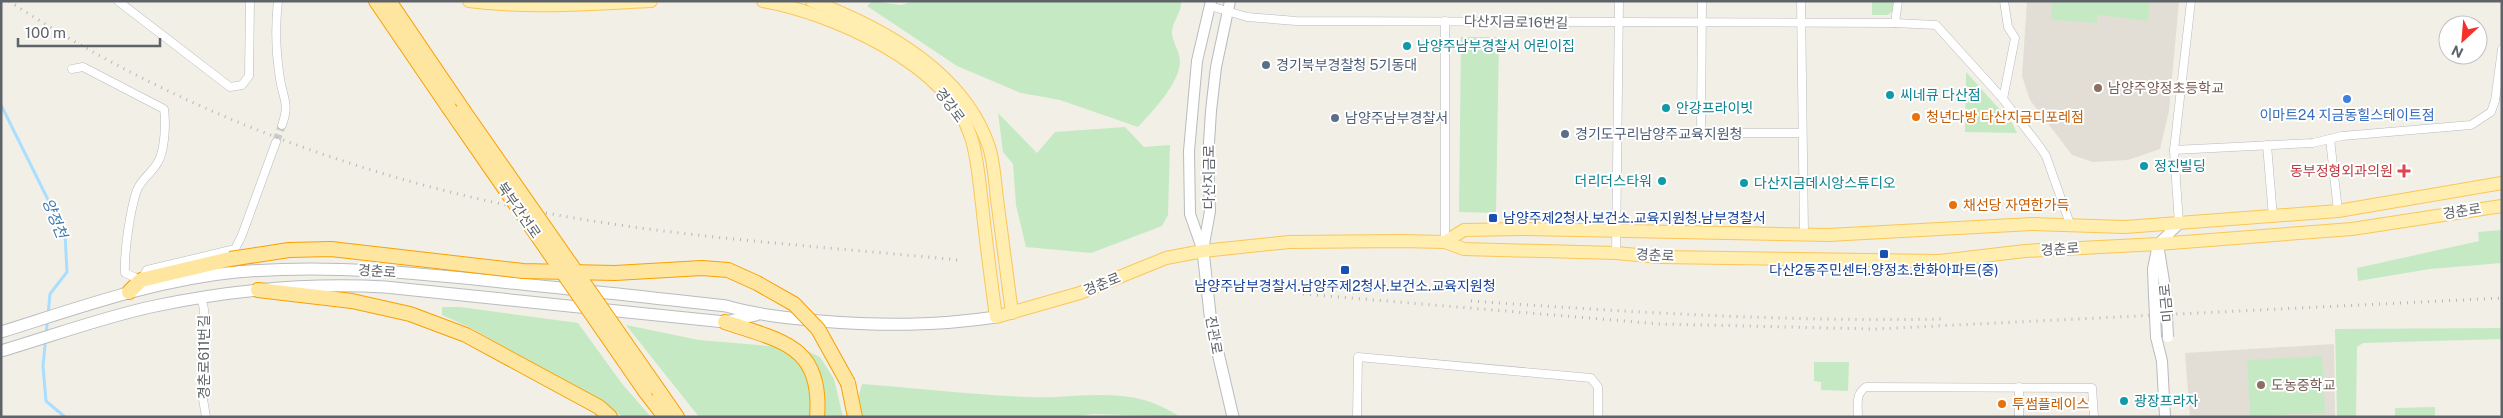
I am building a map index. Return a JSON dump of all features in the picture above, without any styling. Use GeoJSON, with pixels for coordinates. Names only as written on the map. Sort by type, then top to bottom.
{"type":"FeatureCollection","features":[{"type":"Feature","properties":{"kind":"highway","name":"북부간선로"},"geometry":{"type":"LineString","coordinates":[[376,1],[398,25],[463,110],[677,417]]}},
{"type":"Feature","properties":{"kind":"highway","name":"북부간선로"},"geometry":{"type":"LineString","coordinates":[[389,1],[398,25],[449,108],[665,417]]}},
{"type":"Feature","properties":{"kind":"highway"},"geometry":{"type":"LineString","coordinates":[[128,292],[141,280],[230,259],[290,250],[330,249],[523,271],[615,273],[702,268],[728,270],[758,283],[794,304],[818,329],[848,383],[855,417]]}},
{"type":"Feature","properties":{"kind":"highway"},"geometry":{"type":"LineString","coordinates":[[258,290],[352,301],[410,314],[466,335],[599,408],[610,417]]}},
{"type":"Feature","properties":{"kind":"highway"},"geometry":{"type":"LineString","coordinates":[[725,322],[785,343],[802,354],[812,369],[818,391],[817,417]]}},
{"type":"Feature","properties":{"kind":"main road"},"geometry":{"type":"LineString","coordinates":[[468,1],[502,6],[651,1]]}},
{"type":"Feature","properties":{"kind":"main road","name":"경강로"},"geometry":{"type":"LineString","coordinates":[[763,1],[809,12],[845,26],[884,45],[926,77],[949,99],[964,122],[976,157],[996,317]]}},
{"type":"Feature","properties":{"kind":"main road","name":"경강로"},"geometry":{"type":"LineString","coordinates":[[812,1],[850,16],[898,42],[931,68],[956,92],[978,120],[990,151],[1012,313]]}},
{"type":"Feature","properties":{"kind":"main road","name":"경춘로"},"geometry":{"type":"LineString","coordinates":[[1445,242],[1464,230],[1521,229],[1804,234],[2032,224],[2070,224],[2084,227],[2179,224],[2338,211],[2502,183]]}},
{"type":"Feature","properties":{"kind":"main road","name":"경춘로"},"geometry":{"type":"LineString","coordinates":[[1,332],[128,292],[234,272],[313,267],[474,278],[726,306],[758,315],[872,325],[916,326],[996,317],[1012,313],[1080,293],[1166,258],[1203,251],[1289,242],[1445,242],[1464,249],[1616,253],[1659,257],[1940,261],[2025,251],[2158,244],[2352,229],[2502,206]]}},
{"type":"Feature","properties":{"kind":"main road","name":"진관로"},"geometry":{"type":"LineString","coordinates":[[1203,251],[1211,323],[1233,417]]}},
{"type":"Feature","properties":{"kind":"main road","name":"경춘로"},"geometry":{"type":"LineString","coordinates":[[1,351],[152,307],[201,297],[330,284],[385,286],[725,322],[758,315]]}},
{"type":"Feature","properties":{"kind":"street"},"geometry":{"type":"LineString","coordinates":[[118,1],[230,87],[242,85],[249,76],[250,1]]}},
{"type":"Feature","properties":{"kind":"street"},"geometry":{"type":"LineString","coordinates":[[278,1],[276,21],[280,81],[287,100],[286,114],[282,125]]}},
{"type":"Feature","properties":{"kind":"street","name":"경춘로"},"geometry":{"type":"LineString","coordinates":[[1616,253],[1619,1]]}},
{"type":"Feature","properties":{"kind":"street"},"geometry":{"type":"LineString","coordinates":[[1702,1],[1702,133],[1802,133]]}},
{"type":"Feature","properties":{"kind":"street"},"geometry":{"type":"LineString","coordinates":[[1801,1],[1804,234]]}},
{"type":"Feature","properties":{"kind":"street"},"geometry":{"type":"LineString","coordinates":[[1894,24],[1898,1]]}},
{"type":"Feature","properties":{"kind":"street"},"geometry":{"type":"LineString","coordinates":[[2003,99],[2015,38],[2008,27],[2004,1]]}},
{"type":"Feature","properties":{"kind":"street"},"geometry":{"type":"LineString","coordinates":[[2158,244],[2179,224],[2174,150],[2191,1]]}},
{"type":"Feature","properties":{"kind":"street","name":"다산지금로16번길"},"geometry":{"type":"LineString","coordinates":[[1211,4],[1229,6],[1247,17],[1296,21],[1936,25],[2003,99],[2046,156],[2070,224]]}},
{"type":"Feature","properties":{"kind":"street","name":"다산지금로"},"geometry":{"type":"LineString","coordinates":[[1203,251],[1190,214],[1189,151],[1197,61],[1211,4]]}},
{"type":"Feature","properties":{"kind":"street","name":"다산지금로"},"geometry":{"type":"LineString","coordinates":[[1203,251],[1210,211],[1208,158],[1211,111],[1216,67],[1229,6]]}},
{"type":"Feature","properties":{"kind":"street"},"geometry":{"type":"LineString","coordinates":[[1445,21],[1445,242]]}},
{"type":"Feature","properties":{"kind":"street"},"geometry":{"type":"LineString","coordinates":[[2174,150],[2314,144],[2342,136],[2471,125],[2483,120],[2491,112],[2495,101],[2502,49]]}},
{"type":"Feature","properties":{"kind":"street"},"geometry":{"type":"LineString","coordinates":[[72,69],[83,67],[164,109],[166,124],[159,161],[144,178],[138,190],[124,258],[125,273],[141,280],[147,270],[235,249],[242,235],[276,142]]}},
{"type":"Feature","properties":{"kind":"street"},"geometry":{"type":"LineString","coordinates":[[2330,139],[2338,211]]}},
{"type":"Feature","properties":{"kind":"street"},"geometry":{"type":"LineString","coordinates":[[2267,145],[2273,217]]}},
{"type":"Feature","properties":{"kind":"street","name":"미금로"},"geometry":{"type":"LineString","coordinates":[[2158,244],[2166,294],[2168,336],[2162,361]]}},
{"type":"Feature","properties":{"kind":"street","name":"미금로"},"geometry":{"type":"LineString","coordinates":[[2158,244],[2153,269],[2154,295],[2156,337],[2162,361],[2165,417]]}},
{"type":"Feature","properties":{"kind":"street","name":"경춘로611번길"},"geometry":{"type":"LineString","coordinates":[[201,297],[204,310],[203,390],[206,417]]}},
{"type":"Feature","properties":{"kind":"street"},"geometry":{"type":"LineString","coordinates":[[1357,417],[1358,357],[1591,378],[1598,387],[1598,417]]}},
{"type":"Feature","properties":{"kind":"street"},"geometry":{"type":"LineString","coordinates":[[1858,417],[1858,398],[1860,391],[1866,387],[2092,388],[2094,417]]}},
{"type":"Feature","properties":{"kind":"street"},"geometry":{"type":"LineString","coordinates":[[2019,387],[2019,417]]}},
{"type":"Feature","properties":{"kind":"shaded area","name":"남양주양정초등학교"},"geometry":{"type":"Polygon","coordinates":[[[2027,1],[2179,1],[2169,111],[2160,149],[2128,160],[2093,162],[2072,155],[2030,100],[2022,76],[2027,1]]]}},
{"type":"Feature","properties":{"kind":"shaded area","name":"도농중학교"},"geometry":{"type":"Polygon","coordinates":[[[2334,344],[2335,417],[2190,417],[2185,353],[2334,344]]]}},
{"type":"Feature","properties":{"kind":"green space"},"geometry":{"type":"Polygon","coordinates":[[[872,1],[901,5],[914,1],[1181,1],[1172,31],[1180,57],[1179,70],[1164,97],[1138,127],[1060,100],[1021,93],[957,66],[867,6],[872,1]]]}},
{"type":"Feature","properties":{"kind":"green space"},"geometry":{"type":"Polygon","coordinates":[[[1872,1],[1895,1],[1894,10],[1888,15],[1872,15],[1872,1]]]}},
{"type":"Feature","properties":{"kind":"green space"},"geometry":{"type":"Polygon","coordinates":[[[2052,1],[2150,1],[2148,21],[2098,15],[2097,23],[2051,20],[2052,1]]]}},
{"type":"Feature","properties":{"kind":"green space"},"geometry":{"type":"Polygon","coordinates":[[[1461,37],[1499,37],[1496,213],[1459,212],[1461,37]]]}},
{"type":"Feature","properties":{"kind":"green space"},"geometry":{"type":"Polygon","coordinates":[[[1966,72],[2012,123],[2017,133],[1965,132],[1966,72]]]}},
{"type":"Feature","properties":{"kind":"green space"},"geometry":{"type":"Polygon","coordinates":[[[998,113],[1037,153],[1055,132],[1125,127],[1144,147],[1170,145],[1168,215],[1162,226],[1091,253],[1026,247],[1016,205],[1013,164],[1003,152],[998,113]]]}},
{"type":"Feature","properties":{"kind":"green space"},"geometry":{"type":"Polygon","coordinates":[[[2502,230],[2502,263],[2430,269],[2358,281],[2357,268],[2479,241],[2478,232],[2502,230]]]}},
{"type":"Feature","properties":{"kind":"green space"},"geometry":{"type":"Polygon","coordinates":[[[442,307],[460,307],[578,323],[623,385],[651,417],[623,417],[601,401],[471,328],[442,315],[442,307]]]}},
{"type":"Feature","properties":{"kind":"green space"},"geometry":{"type":"Polygon","coordinates":[[[626,325],[699,340],[780,347],[811,371],[813,417],[699,417],[626,325]]]}},
{"type":"Feature","properties":{"kind":"green space"},"geometry":{"type":"Polygon","coordinates":[[[2502,328],[2502,339],[2363,343],[2357,347],[2356,417],[2337,417],[2335,329],[2502,328]]]}},
{"type":"Feature","properties":{"kind":"green space"},"geometry":{"type":"Polygon","coordinates":[[[803,349],[820,357],[834,379],[843,417],[824,417],[823,391],[817,364],[803,349]]]}},
{"type":"Feature","properties":{"kind":"green space"},"geometry":{"type":"Polygon","coordinates":[[[2322,356],[2325,413],[2250,416],[2247,360],[2322,356]]]}},
{"type":"Feature","properties":{"kind":"green space"},"geometry":{"type":"Polygon","coordinates":[[[1814,362],[1849,362],[1848,391],[1821,390],[1821,382],[1814,381],[1814,362]]]}},
{"type":"Feature","properties":{"kind":"green space"},"geometry":{"type":"Polygon","coordinates":[[[862,384],[1029,397],[1125,396],[1162,406],[1180,417],[1095,414],[1070,417],[859,417],[859,395],[862,384]]]}},
{"type":"Feature","properties":{"kind":"green space"},"geometry":{"type":"Polygon","coordinates":[[[2435,407],[2435,417],[2395,417],[2395,408],[2435,407]]]}},
{"type":"Feature","properties":{"kind":"waterway","name":"양정천"},"geometry":{"type":"LineString","coordinates":[[1,105],[65,234],[67,272],[50,294],[43,366],[46,401],[65,417]]}},
{"type":"Feature","properties":{"kind":"tunnel"},"geometry":{"type":"LineString","coordinates":[[276,142],[282,125]]}},
{"type":"Feature","properties":{"kind":"railway"},"geometry":{"type":"LineString","coordinates":[[9,1],[70,39],[133,74],[198,105],[264,133],[401,179],[470,197],[593,221],[749,241],[958,260]]}},
{"type":"Feature","properties":{"kind":"railway"},"geometry":{"type":"LineString","coordinates":[[1303,294],[1660,324],[1875,329],[2502,298]]}},
{"type":"Feature","properties":{"kind":"railway"},"geometry":{"type":"LineString","coordinates":[[1471,301],[1766,318],[1943,319]]}},
{"type":"Feature","properties":{"kind":"place","name":"남양주남부경찰서 어린이집"},"geometry":{"type":"Point","coordinates":[1407,46]}},
{"type":"Feature","properties":{"kind":"place","name":"경기북부경찰청 5기동대"},"geometry":{"type":"Point","coordinates":[1266,65]}},
{"type":"Feature","properties":{"kind":"place","name":"남양주양정초등학교"},"geometry":{"type":"Point","coordinates":[2098,88]}},
{"type":"Feature","properties":{"kind":"place","name":"씨네큐 다산점"},"geometry":{"type":"Point","coordinates":[1890,95]}},
{"type":"Feature","properties":{"kind":"place","name":"이마트24 지금동힐스테이트점"},"geometry":{"type":"Point","coordinates":[2347,99]}},
{"type":"Feature","properties":{"kind":"place","name":"안강프라이빗"},"geometry":{"type":"Point","coordinates":[1666,108]}},
{"type":"Feature","properties":{"kind":"place","name":"청년다방 다산지금디포레점"},"geometry":{"type":"Point","coordinates":[1916,117]}},
{"type":"Feature","properties":{"kind":"place","name":"남양주남부경찰서"},"geometry":{"type":"Point","coordinates":[1335,118]}},
{"type":"Feature","properties":{"kind":"place","name":"경기도구리남양주교육지원청"},"geometry":{"type":"Point","coordinates":[1565,134]}},
{"type":"Feature","properties":{"kind":"place","name":"정진빌딩"},"geometry":{"type":"Point","coordinates":[2144,166]}},
{"type":"Feature","properties":{"kind":"place","name":"동부정형외과의원"},"geometry":{"type":"Point","coordinates":[2404,171]}},
{"type":"Feature","properties":{"kind":"place","name":"더리더스타워"},"geometry":{"type":"Point","coordinates":[1662,181]}},
{"type":"Feature","properties":{"kind":"place","name":"다산지금데시앙스튜디오"},"geometry":{"type":"Point","coordinates":[1744,183]}},
{"type":"Feature","properties":{"kind":"place","name":"채선당 자연한가득"},"geometry":{"type":"Point","coordinates":[1953,205]}},
{"type":"Feature","properties":{"kind":"place","name":"남양주제2청사.보건소.교육지원청.남부경찰서"},"geometry":{"type":"Point","coordinates":[1493,218]}},
{"type":"Feature","properties":{"kind":"place","name":"다산2동주민센터.양정초.한화아파트(중)"},"geometry":{"type":"Point","coordinates":[1884,254]}},
{"type":"Feature","properties":{"kind":"place","name":"남양주남부경찰서.남양주제2청사.보건소.교육지원청"},"geometry":{"type":"Point","coordinates":[1345,270]}},
{"type":"Feature","properties":{"kind":"place","name":"도농중학교"},"geometry":{"type":"Point","coordinates":[2261,385]}},
{"type":"Feature","properties":{"kind":"place","name":"광장프라자"},"geometry":{"type":"Point","coordinates":[2124,401]}},
{"type":"Feature","properties":{"kind":"place","name":"투썸플레이스"},"geometry":{"type":"Point","coordinates":[2002,404]}}]}
